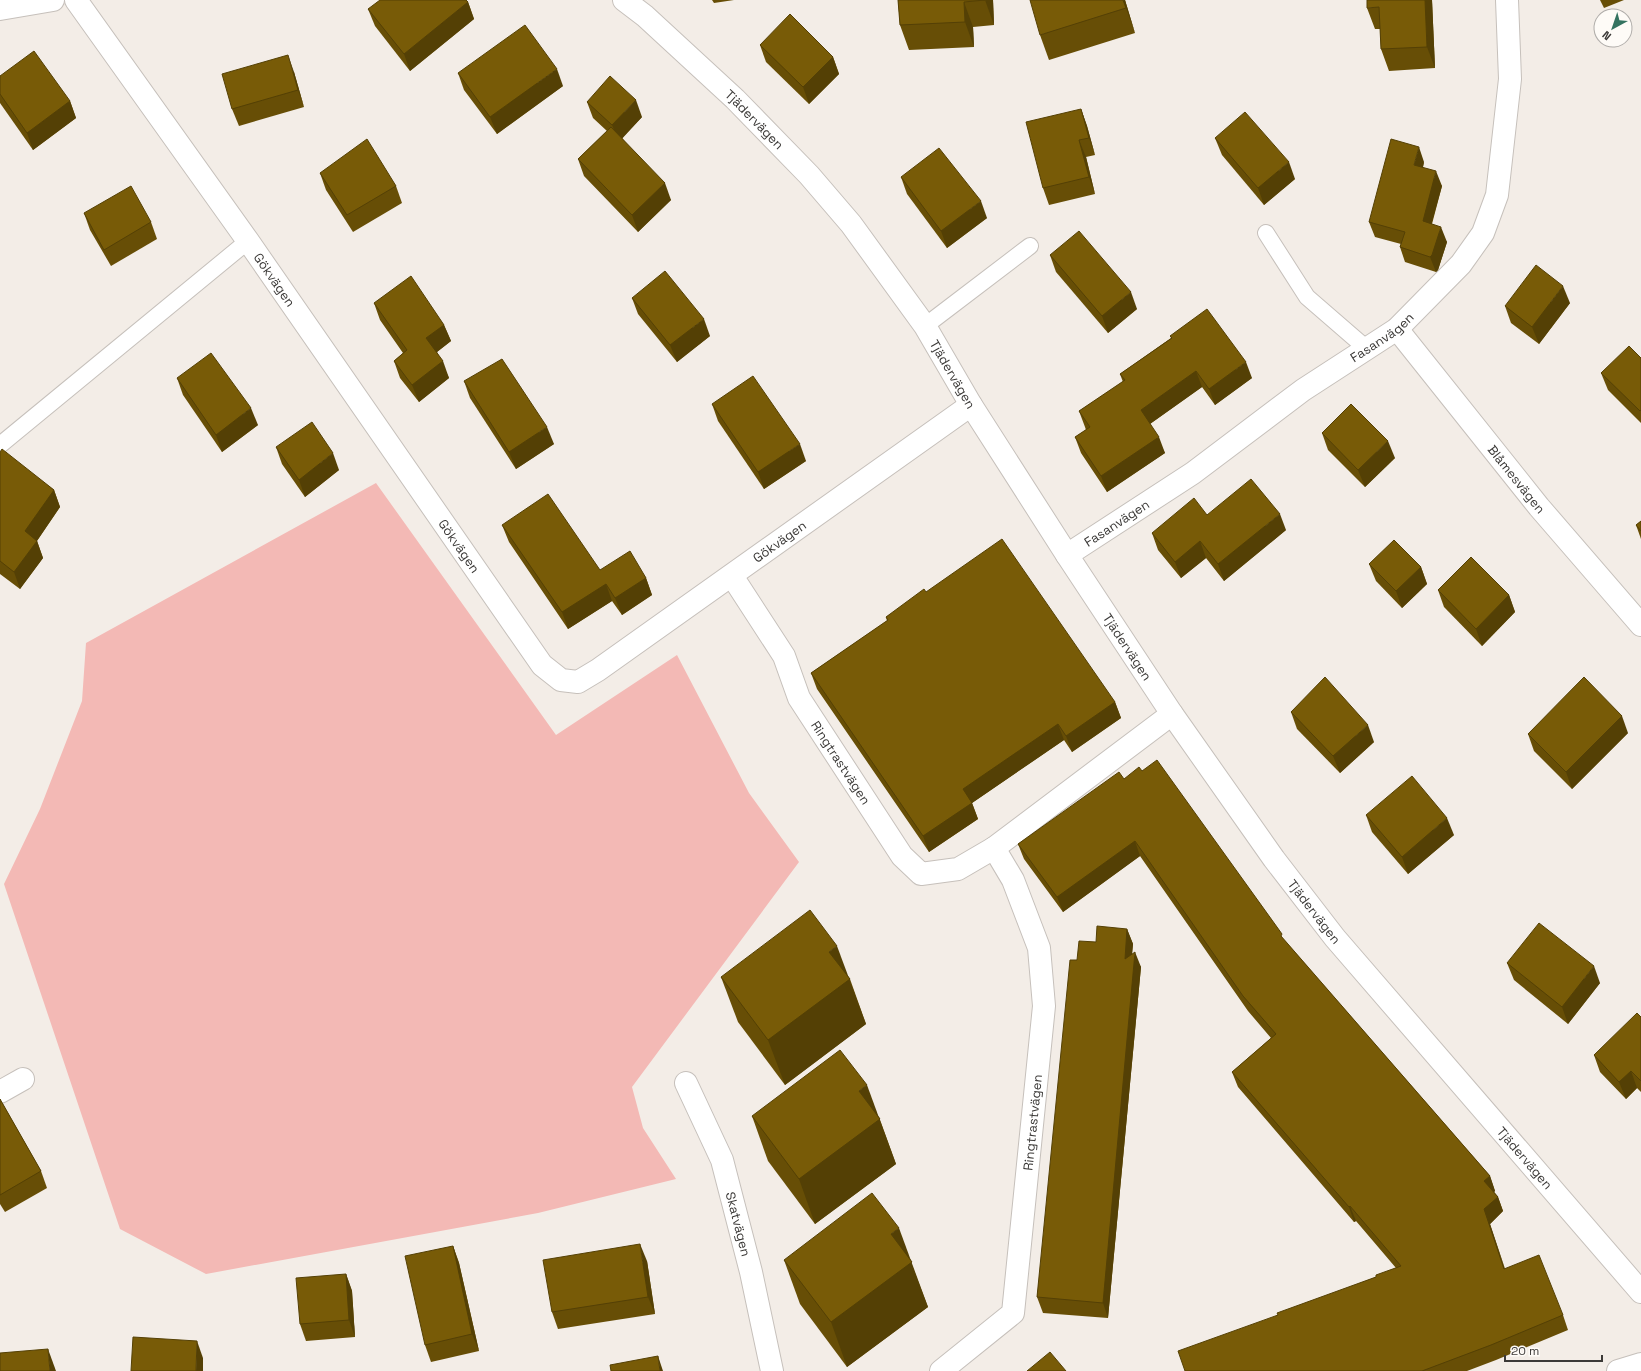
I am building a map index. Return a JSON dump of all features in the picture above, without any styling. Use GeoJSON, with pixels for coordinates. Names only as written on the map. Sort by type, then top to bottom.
{"type":"FeatureCollection","features":[{"type":"Feature","properties":{"kind":"street"},"geometry":{"type":"LineString","coordinates":[[0,9],[53,0]]}},
{"type":"Feature","properties":{"kind":"street","name":"Gökvägen"},"geometry":{"type":"LineString","coordinates":[[76,0],[248,241],[542,665],[561,680],[578,682],[598,670],[971,406]]}},
{"type":"Feature","properties":{"kind":"street","name":"Tjädervägen"},"geometry":{"type":"LineString","coordinates":[[624,0],[646,16],[735,99],[809,175],[851,224],[925,326],[971,406],[1067,556],[1172,714],[1274,859],[1335,938],[1641,1292]]}},
{"type":"Feature","properties":{"kind":"street","name":"Fasanvägen"},"geometry":{"type":"LineString","coordinates":[[1067,556],[1193,473],[1304,390],[1397,329],[1461,264],[1483,233],[1496,195],[1510,79],[1507,0]]}},
{"type":"Feature","properties":{"kind":"street","name":"Blåmesvägen"},"geometry":{"type":"LineString","coordinates":[[1397,329],[1539,507],[1641,625]]}},
{"type":"Feature","properties":{"kind":"street","name":"Ringtrastvägen"},"geometry":{"type":"LineString","coordinates":[[732,576],[784,656],[799,698],[902,856],[921,874],[958,870],[994,848],[1172,714]]}},
{"type":"Feature","properties":{"kind":"street","name":"Ringtrastvägen"},"geometry":{"type":"LineString","coordinates":[[941,1371],[1013,1313],[1044,1006],[1039,948],[1013,880],[994,848]]}},
{"type":"Feature","properties":{"kind":"street"},"geometry":{"type":"LineString","coordinates":[[0,1092],[23,1080]]}},
{"type":"Feature","properties":{"kind":"street","name":"Skatvägen"},"geometry":{"type":"LineString","coordinates":[[686,1083],[722,1160],[751,1272],[772,1371]]}},
{"type":"Feature","properties":{"kind":"street"},"geometry":{"type":"LineString","coordinates":[[1618,1371],[1641,1364]]}},
{"type":"Feature","properties":{"kind":"lane"},"geometry":{"type":"LineString","coordinates":[[1266,233],[1307,297],[1367,349]]}},
{"type":"Feature","properties":{"kind":"lane"},"geometry":{"type":"LineString","coordinates":[[0,445],[248,241]]}},
{"type":"Feature","properties":{"kind":"lane"},"geometry":{"type":"LineString","coordinates":[[925,326],[1030,246]]}},
{"type":"Feature","properties":{"kind":"shaded area"},"geometry":{"type":"Polygon","coordinates":[[[376,483],[556,735],[677,655],[749,793],[799,862],[632,1087],[643,1128],[676,1179],[538,1213],[206,1274],[120,1229],[4,884],[40,809],[82,701],[86,643],[376,483]]]}},
{"type":"Feature","properties":{"kind":"building"},"geometry":{"type":"Polygon","coordinates":[[[380,0],[466,0],[468,2],[404,54],[368,9],[380,0]]]}},
{"type":"Feature","properties":{"kind":"building"},"geometry":{"type":"Polygon","coordinates":[[[898,0],[985,0],[964,2],[965,22],[900,25],[898,0]]]}},
{"type":"Feature","properties":{"kind":"building"},"geometry":{"type":"Polygon","coordinates":[[[1030,0],[1123,0],[1126,8],[1040,35],[1030,0]]]}},
{"type":"Feature","properties":{"kind":"building"},"geometry":{"type":"Polygon","coordinates":[[[1367,0],[1425,0],[1427,47],[1381,49],[1379,7],[1367,8],[1367,0]]]}},
{"type":"Feature","properties":{"kind":"building"},"geometry":{"type":"Polygon","coordinates":[[[790,14],[833,57],[803,87],[760,45],[790,14]]]}},
{"type":"Feature","properties":{"kind":"building"},"geometry":{"type":"Polygon","coordinates":[[[525,25],[557,69],[490,117],[458,73],[525,25]]]}},
{"type":"Feature","properties":{"kind":"building"},"geometry":{"type":"Polygon","coordinates":[[[34,51],[70,101],[27,133],[0,94],[0,76],[34,51]]]}},
{"type":"Feature","properties":{"kind":"building"},"geometry":{"type":"Polygon","coordinates":[[[288,55],[298,90],[232,109],[222,74],[288,55]]]}},
{"type":"Feature","properties":{"kind":"building"},"geometry":{"type":"Polygon","coordinates":[[[610,76],[636,100],[612,125],[587,102],[610,76]]]}},
{"type":"Feature","properties":{"kind":"building"},"geometry":{"type":"Polygon","coordinates":[[[1081,109],[1089,138],[1079,140],[1089,177],[1043,188],[1026,122],[1081,109]]]}},
{"type":"Feature","properties":{"kind":"building"},"geometry":{"type":"Polygon","coordinates":[[[1245,112],[1289,162],[1258,188],[1215,138],[1245,112]]]}},
{"type":"Feature","properties":{"kind":"building"},"geometry":{"type":"Polygon","coordinates":[[[611,127],[665,183],[632,215],[578,159],[611,127]]]}},
{"type":"Feature","properties":{"kind":"building"},"geometry":{"type":"Polygon","coordinates":[[[367,139],[396,186],[347,215],[320,173],[367,139]]]}},
{"type":"Feature","properties":{"kind":"building"},"geometry":{"type":"Polygon","coordinates":[[[1391,139],[1419,147],[1414,165],[1436,171],[1423,221],[1441,227],[1430,257],[1400,247],[1405,232],[1369,222],[1391,139]]]}},
{"type":"Feature","properties":{"kind":"building"},"geometry":{"type":"Polygon","coordinates":[[[939,148],[981,201],[941,231],[901,177],[939,148]]]}},
{"type":"Feature","properties":{"kind":"building"},"geometry":{"type":"Polygon","coordinates":[[[131,186],[151,222],[104,250],[84,213],[131,186]]]}},
{"type":"Feature","properties":{"kind":"building"},"geometry":{"type":"Polygon","coordinates":[[[1079,231],[1131,292],[1102,316],[1050,255],[1079,231]]]}},
{"type":"Feature","properties":{"kind":"building"},"geometry":{"type":"Polygon","coordinates":[[[1536,265],[1563,286],[1532,327],[1505,306],[1536,265]]]}},
{"type":"Feature","properties":{"kind":"building"},"geometry":{"type":"Polygon","coordinates":[[[665,271],[704,319],[670,345],[632,298],[665,271]]]}},
{"type":"Feature","properties":{"kind":"building"},"geometry":{"type":"Polygon","coordinates":[[[411,276],[444,325],[426,338],[443,361],[412,385],[394,361],[407,350],[374,303],[411,276]]]}},
{"type":"Feature","properties":{"kind":"building"},"geometry":{"type":"Polygon","coordinates":[[[1207,309],[1246,362],[1209,389],[1196,371],[1141,410],[1159,437],[1101,476],[1075,437],[1090,427],[1079,411],[1125,380],[1120,374],[1172,338],[1170,336],[1207,309]]]}},
{"type":"Feature","properties":{"kind":"building"},"geometry":{"type":"Polygon","coordinates":[[[1629,346],[1641,358],[1640,411],[1601,373],[1629,346]]]}},
{"type":"Feature","properties":{"kind":"building"},"geometry":{"type":"Polygon","coordinates":[[[211,353],[251,408],[216,435],[177,378],[211,353]]]}},
{"type":"Feature","properties":{"kind":"building"},"geometry":{"type":"Polygon","coordinates":[[[502,359],[547,427],[509,452],[464,381],[502,359]]]}},
{"type":"Feature","properties":{"kind":"building"},"geometry":{"type":"Polygon","coordinates":[[[753,376],[800,444],[758,472],[712,404],[753,376]]]}},
{"type":"Feature","properties":{"kind":"building"},"geometry":{"type":"Polygon","coordinates":[[[1351,404],[1388,441],[1358,470],[1322,433],[1351,404]]]}},
{"type":"Feature","properties":{"kind":"building"},"geometry":{"type":"Polygon","coordinates":[[[312,422],[333,453],[299,480],[276,447],[312,422]]]}},
{"type":"Feature","properties":{"kind":"building"},"geometry":{"type":"Polygon","coordinates":[[[2,449],[54,490],[25,531],[37,541],[14,572],[0,561],[0,452],[2,449]]]}},
{"type":"Feature","properties":{"kind":"building"},"geometry":{"type":"Polygon","coordinates":[[[1251,479],[1280,514],[1218,564],[1200,541],[1175,562],[1152,533],[1194,498],[1207,515],[1251,479]]]}},
{"type":"Feature","properties":{"kind":"building"},"geometry":{"type":"Polygon","coordinates":[[[548,494],[600,570],[630,551],[646,578],[615,598],[606,584],[562,612],[502,525],[548,494]]]}},
{"type":"Feature","properties":{"kind":"building"},"geometry":{"type":"Polygon","coordinates":[[[1641,521],[1641,531],[1636,525],[1641,521]]]}},
{"type":"Feature","properties":{"kind":"building"},"geometry":{"type":"Polygon","coordinates":[[[1002,539],[1115,702],[1066,736],[1058,724],[963,789],[972,803],[923,836],[811,673],[888,620],[886,617],[924,589],[926,592],[1002,539]]]}},
{"type":"Feature","properties":{"kind":"building"},"geometry":{"type":"Polygon","coordinates":[[[1394,540],[1421,567],[1396,591],[1369,564],[1394,540]]]}},
{"type":"Feature","properties":{"kind":"building"},"geometry":{"type":"Polygon","coordinates":[[[1471,557],[1509,595],[1476,629],[1438,590],[1471,557]]]}},
{"type":"Feature","properties":{"kind":"building"},"geometry":{"type":"Polygon","coordinates":[[[1325,677],[1368,725],[1333,756],[1291,712],[1325,677]]]}},
{"type":"Feature","properties":{"kind":"building"},"geometry":{"type":"Polygon","coordinates":[[[1584,677],[1622,716],[1566,772],[1528,734],[1584,677]]]}},
{"type":"Feature","properties":{"kind":"building"},"geometry":{"type":"Polygon","coordinates":[[[1157,760],[1282,934],[1281,936],[1490,1176],[1484,1181],[1498,1197],[1484,1209],[1504,1269],[1539,1255],[1563,1315],[1491,1345],[1422,1371],[1185,1371],[1178,1351],[1278,1315],[1277,1313],[1376,1277],[1376,1275],[1401,1266],[1232,1072],[1276,1034],[1243,996],[1135,841],[1057,897],[1018,844],[1119,772],[1124,779],[1139,767],[1142,771],[1157,760]]]}},
{"type":"Feature","properties":{"kind":"building"},"geometry":{"type":"Polygon","coordinates":[[[1412,776],[1447,818],[1402,857],[1366,815],[1412,776]]]}},
{"type":"Feature","properties":{"kind":"building"},"geometry":{"type":"Polygon","coordinates":[[[810,910],[837,946],[829,952],[850,979],[768,1040],[721,977],[810,910]]]}},
{"type":"Feature","properties":{"kind":"building"},"geometry":{"type":"Polygon","coordinates":[[[1539,923],[1594,966],[1562,1007],[1507,963],[1539,923]]]}},
{"type":"Feature","properties":{"kind":"building"},"geometry":{"type":"Polygon","coordinates":[[[1097,926],[1127,929],[1125,959],[1135,952],[1103,1303],[1037,1297],[1070,960],[1077,960],[1079,941],[1096,942],[1097,926]]]}},
{"type":"Feature","properties":{"kind":"building"},"geometry":{"type":"Polygon","coordinates":[[[1637,1013],[1641,1017],[1641,1081],[1631,1071],[1619,1082],[1594,1055],[1637,1013]]]}},
{"type":"Feature","properties":{"kind":"building"},"geometry":{"type":"Polygon","coordinates":[[[840,1050],[867,1085],[859,1091],[880,1119],[799,1179],[752,1116],[840,1050]]]}},
{"type":"Feature","properties":{"kind":"building"},"geometry":{"type":"Polygon","coordinates":[[[0,1099],[41,1171],[0,1195],[0,1099]]]}},
{"type":"Feature","properties":{"kind":"building"},"geometry":{"type":"Polygon","coordinates":[[[872,1193],[899,1228],[891,1234],[912,1262],[831,1322],[784,1260],[872,1193]]]}},
{"type":"Feature","properties":{"kind":"building"},"geometry":{"type":"Polygon","coordinates":[[[640,1244],[648,1297],[552,1312],[543,1260],[640,1244]]]}},
{"type":"Feature","properties":{"kind":"building"},"geometry":{"type":"Polygon","coordinates":[[[453,1246],[472,1334],[425,1345],[405,1256],[453,1246]]]}},
{"type":"Feature","properties":{"kind":"building"},"geometry":{"type":"Polygon","coordinates":[[[346,1274],[349,1320],[300,1324],[296,1278],[346,1274]]]}},
{"type":"Feature","properties":{"kind":"building"},"geometry":{"type":"Polygon","coordinates":[[[133,1337],[197,1341],[196,1371],[131,1371],[133,1337]]]}},
{"type":"Feature","properties":{"kind":"building"},"geometry":{"type":"Polygon","coordinates":[[[48,1349],[50,1371],[0,1371],[0,1353],[48,1349]]]}},
{"type":"Feature","properties":{"kind":"building"},"geometry":{"type":"Polygon","coordinates":[[[1050,1352],[1066,1371],[1027,1371],[1050,1352]]]}},
{"type":"Feature","properties":{"kind":"building"},"geometry":{"type":"Polygon","coordinates":[[[658,1356],[660,1371],[611,1371],[610,1365],[658,1356]]]}}]}
